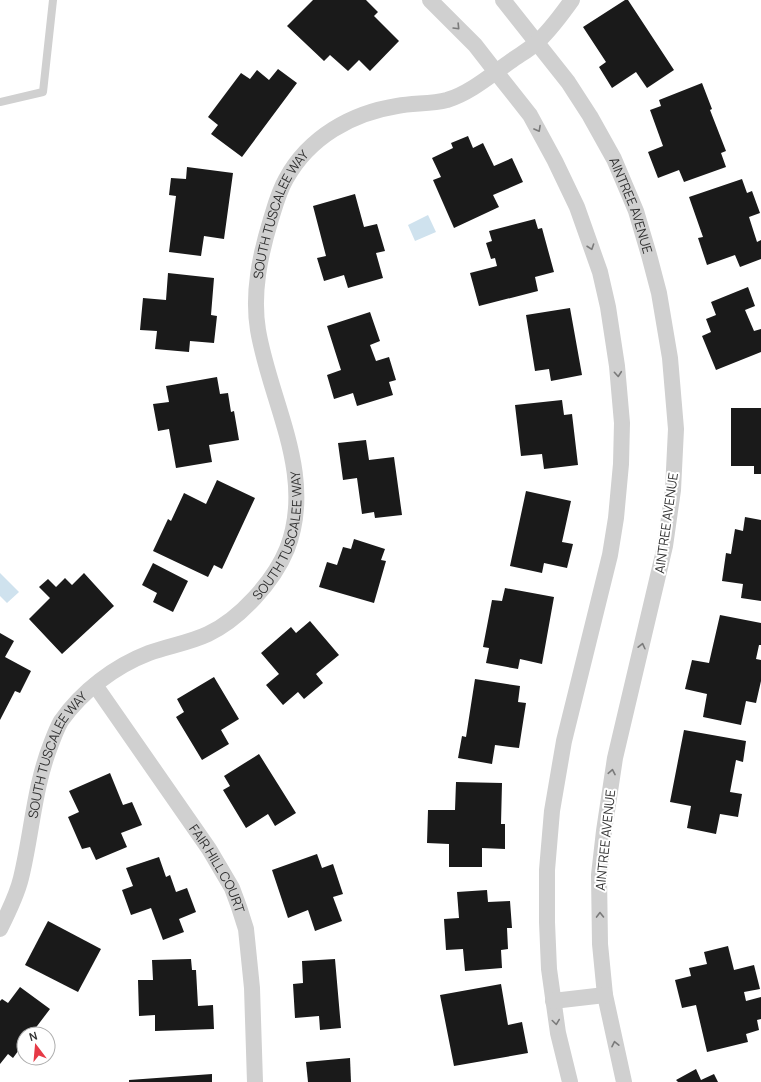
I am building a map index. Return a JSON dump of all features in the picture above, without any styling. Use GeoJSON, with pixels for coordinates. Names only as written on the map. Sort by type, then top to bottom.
{"type":"FeatureCollection","features":[{"type":"Feature","properties":{"kind":"street"},"geometry":{"type":"LineString","coordinates":[[430,0],[475,45],[530,115],[555,160],[580,214],[600,272],[608,307],[617,366],[622,423],[621,464],[616,518],[610,555],[564,741],[552,811],[547,870],[547,922],[553,1001],[558,1033],[570,1082]]}},
{"type":"Feature","properties":{"kind":"street","name":"AINTREE AVENUE"},"geometry":{"type":"LineString","coordinates":[[502,0],[568,82],[590,116],[614,159],[636,211],[651,262],[666,324],[670,358],[676,429],[673,490],[665,546],[615,758],[599,875],[600,944],[605,995],[624,1082]]}},
{"type":"Feature","properties":{"kind":"street","name":"SOUTH TUSCALEE WAY"},"geometry":{"type":"LineString","coordinates":[[0,929],[11,907],[21,880],[38,783],[60,723],[76,704],[95,686],[118,668],[150,653],[191,641],[211,633],[230,620],[254,599],[275,572],[287,550],[295,525],[296,493],[294,462],[262,353],[256,312],[260,260],[276,204],[286,179],[300,159],[320,139],[343,123],[371,112],[398,106],[448,100],[467,91],[536,43],[556,22],[572,0]]}},
{"type":"Feature","properties":{"kind":"street","name":"FAIR HILL COURT"},"geometry":{"type":"LineString","coordinates":[[95,686],[209,849],[232,888],[246,929],[252,988],[255,1082]]}},
{"type":"Feature","properties":{"kind":"street"},"geometry":{"type":"LineString","coordinates":[[553,1001],[605,995]]}},
{"type":"Feature","properties":{"kind":"lane"},"geometry":{"type":"LineString","coordinates":[[0,102],[44,92],[54,0]]}},
{"type":"Feature","properties":{"kind":"water"},"geometry":{"type":"Polygon","coordinates":[[[428,215],[436,232],[415,241],[408,225],[428,215]]]}},
{"type":"Feature","properties":{"kind":"water"},"geometry":{"type":"Polygon","coordinates":[[[0,573],[19,592],[7,603],[0,596],[0,573]]]}},
{"type":"Feature","properties":{"kind":"building"},"geometry":{"type":"Polygon","coordinates":[[[313,0],[366,0],[378,12],[374,16],[399,41],[370,71],[359,60],[348,71],[330,55],[324,61],[287,26],[313,0]]]}},
{"type":"Feature","properties":{"kind":"building"},"geometry":{"type":"Polygon","coordinates":[[[625,0],[628,0],[674,70],[647,88],[636,72],[612,88],[599,67],[606,62],[583,27],[625,0]]]}},
{"type":"Feature","properties":{"kind":"building"},"geometry":{"type":"Polygon","coordinates":[[[278,69],[297,83],[242,157],[211,134],[218,125],[208,117],[241,73],[250,79],[257,70],[269,80],[278,69]]]}},
{"type":"Feature","properties":{"kind":"building"},"geometry":{"type":"Polygon","coordinates":[[[702,83],[712,109],[710,110],[726,151],[721,153],[726,167],[684,182],[679,170],[658,178],[648,152],[663,146],[650,110],[661,106],[659,100],[702,83]]]}},
{"type":"Feature","properties":{"kind":"building"},"geometry":{"type":"Polygon","coordinates":[[[468,136],[473,148],[483,143],[494,166],[512,158],[523,182],[493,195],[499,207],[454,228],[433,180],[441,177],[432,158],[453,148],[451,143],[468,136]]]}},
{"type":"Feature","properties":{"kind":"building"},"geometry":{"type":"Polygon","coordinates":[[[187,167],[233,173],[224,239],[204,236],[201,256],[169,252],[176,196],[169,195],[171,178],[186,179],[187,167]]]}},
{"type":"Feature","properties":{"kind":"building"},"geometry":{"type":"Polygon","coordinates":[[[742,179],[747,193],[752,191],[760,213],[749,217],[757,242],[761,240],[761,259],[740,267],[735,255],[707,265],[698,238],[703,237],[689,197],[742,179]]]}},
{"type":"Feature","properties":{"kind":"building"},"geometry":{"type":"Polygon","coordinates":[[[355,194],[364,227],[377,224],[385,251],[376,253],[383,278],[348,288],[344,275],[324,281],[317,258],[326,256],[313,206],[355,194]]]}},
{"type":"Feature","properties":{"kind":"building"},"geometry":{"type":"Polygon","coordinates":[[[535,219],[538,229],[542,228],[554,272],[535,277],[538,291],[479,306],[470,273],[497,266],[495,258],[491,259],[486,243],[492,241],[489,231],[535,219]]]}},
{"type":"Feature","properties":{"kind":"building"},"geometry":{"type":"Polygon","coordinates":[[[168,273],[214,278],[211,315],[217,316],[214,343],[190,341],[189,352],[155,349],[157,331],[140,330],[143,298],[166,300],[168,273]]]}},
{"type":"Feature","properties":{"kind":"building"},"geometry":{"type":"Polygon","coordinates":[[[748,287],[755,306],[745,310],[754,331],[761,329],[761,352],[716,370],[702,336],[711,332],[706,319],[716,315],[711,302],[748,287]]]}},
{"type":"Feature","properties":{"kind":"building"},"geometry":{"type":"Polygon","coordinates":[[[570,308],[582,375],[551,381],[549,369],[535,371],[526,315],[570,308]]]}},
{"type":"Feature","properties":{"kind":"building"},"geometry":{"type":"Polygon","coordinates":[[[370,312],[380,341],[370,345],[376,361],[389,357],[396,380],[389,382],[393,395],[357,406],[353,393],[334,399],[327,375],[341,370],[327,326],[370,312]]]}},
{"type":"Feature","properties":{"kind":"building"},"geometry":{"type":"Polygon","coordinates":[[[217,377],[220,394],[228,393],[231,412],[234,411],[239,440],[209,445],[212,462],[176,468],[169,429],[158,431],[153,404],[169,402],[166,386],[217,377]]]}},
{"type":"Feature","properties":{"kind":"building"},"geometry":{"type":"Polygon","coordinates":[[[562,400],[564,415],[572,414],[578,465],[544,469],[542,454],[521,456],[515,405],[562,400]]]}},
{"type":"Feature","properties":{"kind":"building"},"geometry":{"type":"Polygon","coordinates":[[[731,408],[761,408],[761,474],[754,474],[754,466],[731,466],[731,408]]]}},
{"type":"Feature","properties":{"kind":"building"},"geometry":{"type":"Polygon","coordinates":[[[366,440],[369,460],[394,457],[402,515],[375,518],[374,512],[362,514],[357,478],[343,480],[338,443],[366,440]]]}},
{"type":"Feature","properties":{"kind":"building"},"geometry":{"type":"Polygon","coordinates":[[[217,480],[255,498],[222,569],[214,565],[208,577],[153,551],[168,519],[171,521],[184,493],[206,504],[217,480]]]}},
{"type":"Feature","properties":{"kind":"building"},"geometry":{"type":"Polygon","coordinates":[[[526,491],[571,501],[562,542],[573,544],[567,568],[544,563],[542,573],[510,566],[526,491]]]}},
{"type":"Feature","properties":{"kind":"building"},"geometry":{"type":"Polygon","coordinates":[[[745,517],[761,520],[761,601],[741,598],[743,584],[722,581],[726,553],[731,554],[735,529],[743,531],[745,517]]]}},
{"type":"Feature","properties":{"kind":"building"},"geometry":{"type":"Polygon","coordinates":[[[354,539],[385,549],[381,560],[386,561],[374,603],[319,587],[327,562],[337,565],[343,547],[351,549],[354,539]]]}},
{"type":"Feature","properties":{"kind":"building"},"geometry":{"type":"Polygon","coordinates":[[[153,563],[188,581],[173,612],[153,602],[157,593],[142,585],[153,563]]]}},
{"type":"Feature","properties":{"kind":"building"},"geometry":{"type":"Polygon","coordinates":[[[84,573],[114,606],[62,654],[29,619],[50,598],[39,587],[48,579],[56,587],[65,578],[72,585],[84,573]]]}},
{"type":"Feature","properties":{"kind":"building"},"geometry":{"type":"Polygon","coordinates":[[[505,588],[554,597],[542,664],[520,659],[518,669],[486,663],[489,648],[483,647],[492,600],[502,601],[505,588]]]}},
{"type":"Feature","properties":{"kind":"building"},"geometry":{"type":"Polygon","coordinates":[[[720,615],[761,623],[761,645],[759,645],[756,659],[761,660],[761,681],[756,703],[746,701],[741,725],[703,717],[707,694],[685,689],[692,660],[709,663],[720,615]]]}},
{"type":"Feature","properties":{"kind":"building"},"geometry":{"type":"Polygon","coordinates":[[[310,621],[339,655],[316,674],[323,683],[304,699],[298,692],[283,705],[266,685],[279,674],[261,653],[291,627],[296,633],[310,621]]]}},
{"type":"Feature","properties":{"kind":"building"},"geometry":{"type":"Polygon","coordinates":[[[0,633],[14,641],[5,657],[31,671],[20,693],[15,691],[0,720],[0,633]]]}},
{"type":"Feature","properties":{"kind":"building"},"geometry":{"type":"Polygon","coordinates":[[[214,677],[239,719],[221,730],[229,744],[202,760],[176,717],[184,712],[177,699],[214,677]]]}},
{"type":"Feature","properties":{"kind":"building"},"geometry":{"type":"Polygon","coordinates":[[[475,679],[520,686],[518,702],[526,703],[519,748],[495,745],[492,764],[458,758],[462,736],[466,737],[475,679]]]}},
{"type":"Feature","properties":{"kind":"building"},"geometry":{"type":"Polygon","coordinates":[[[684,730],[746,741],[743,762],[736,760],[730,792],[742,794],[738,817],[720,814],[716,834],[687,828],[691,806],[670,802],[684,730]]]}},
{"type":"Feature","properties":{"kind":"building"},"geometry":{"type":"Polygon","coordinates":[[[259,754],[296,813],[275,826],[268,814],[246,828],[223,790],[230,786],[224,776],[259,754]]]}},
{"type":"Feature","properties":{"kind":"building"},"geometry":{"type":"Polygon","coordinates":[[[110,773],[123,805],[132,802],[142,825],[121,833],[127,847],[96,860],[90,847],[82,849],[68,817],[79,812],[69,791],[110,773]]]}},
{"type":"Feature","properties":{"kind":"building"},"geometry":{"type":"Polygon","coordinates":[[[456,782],[502,783],[501,824],[505,824],[505,849],[482,848],[482,867],[449,867],[449,844],[427,843],[428,810],[455,810],[456,782]]]}},
{"type":"Feature","properties":{"kind":"building"},"geometry":{"type":"Polygon","coordinates":[[[317,854],[322,868],[333,864],[343,894],[333,897],[342,921],[315,931],[308,910],[288,918],[272,870],[317,854]]]}},
{"type":"Feature","properties":{"kind":"building"},"geometry":{"type":"Polygon","coordinates":[[[159,857],[166,877],[170,875],[176,892],[187,888],[196,912],[179,919],[184,932],[163,940],[151,908],[131,915],[122,890],[133,886],[126,868],[159,857]]]}},
{"type":"Feature","properties":{"kind":"building"},"geometry":{"type":"Polygon","coordinates":[[[487,890],[488,902],[510,901],[512,928],[507,928],[508,949],[501,950],[502,968],[465,971],[463,949],[446,950],[444,919],[459,918],[457,892],[487,890]]]}},
{"type":"Feature","properties":{"kind":"building"},"geometry":{"type":"Polygon","coordinates":[[[48,921],[101,949],[78,992],[25,965],[48,921]]]}},
{"type":"Feature","properties":{"kind":"building"},"geometry":{"type":"Polygon","coordinates":[[[728,946],[734,970],[754,965],[760,989],[744,992],[746,1001],[761,997],[761,1019],[757,1020],[759,1030],[746,1034],[748,1042],[707,1052],[696,1005],[682,1008],[675,980],[691,976],[689,968],[707,964],[704,952],[728,946]]]}},
{"type":"Feature","properties":{"kind":"building"},"geometry":{"type":"Polygon","coordinates":[[[191,959],[192,970],[196,970],[198,1006],[213,1005],[214,1029],[155,1031],[155,1015],[139,1016],[138,980],[153,980],[152,960],[191,959]]]}},
{"type":"Feature","properties":{"kind":"building"},"geometry":{"type":"Polygon","coordinates":[[[335,959],[341,1028],[320,1030],[319,1016],[295,1018],[293,984],[303,983],[302,961],[335,959]]]}},
{"type":"Feature","properties":{"kind":"building"},"geometry":{"type":"Polygon","coordinates":[[[501,984],[508,1025],[522,1022],[528,1053],[454,1066],[440,995],[501,984]]]}},
{"type":"Feature","properties":{"kind":"building"},"geometry":{"type":"Polygon","coordinates":[[[20,987],[50,1009],[37,1026],[16,1026],[16,1054],[13,1058],[8,1054],[0,1064],[0,1001],[2,999],[8,1003],[20,987]]]}},
{"type":"Feature","properties":{"kind":"building"},"geometry":{"type":"Polygon","coordinates":[[[350,1058],[351,1082],[308,1082],[306,1062],[350,1058]]]}},
{"type":"Feature","properties":{"kind":"building"},"geometry":{"type":"Polygon","coordinates":[[[696,1069],[701,1080],[714,1074],[718,1082],[678,1082],[676,1080],[696,1069]]]}},
{"type":"Feature","properties":{"kind":"building"},"geometry":{"type":"Polygon","coordinates":[[[212,1074],[212,1082],[129,1082],[129,1080],[212,1074]]]}}]}
